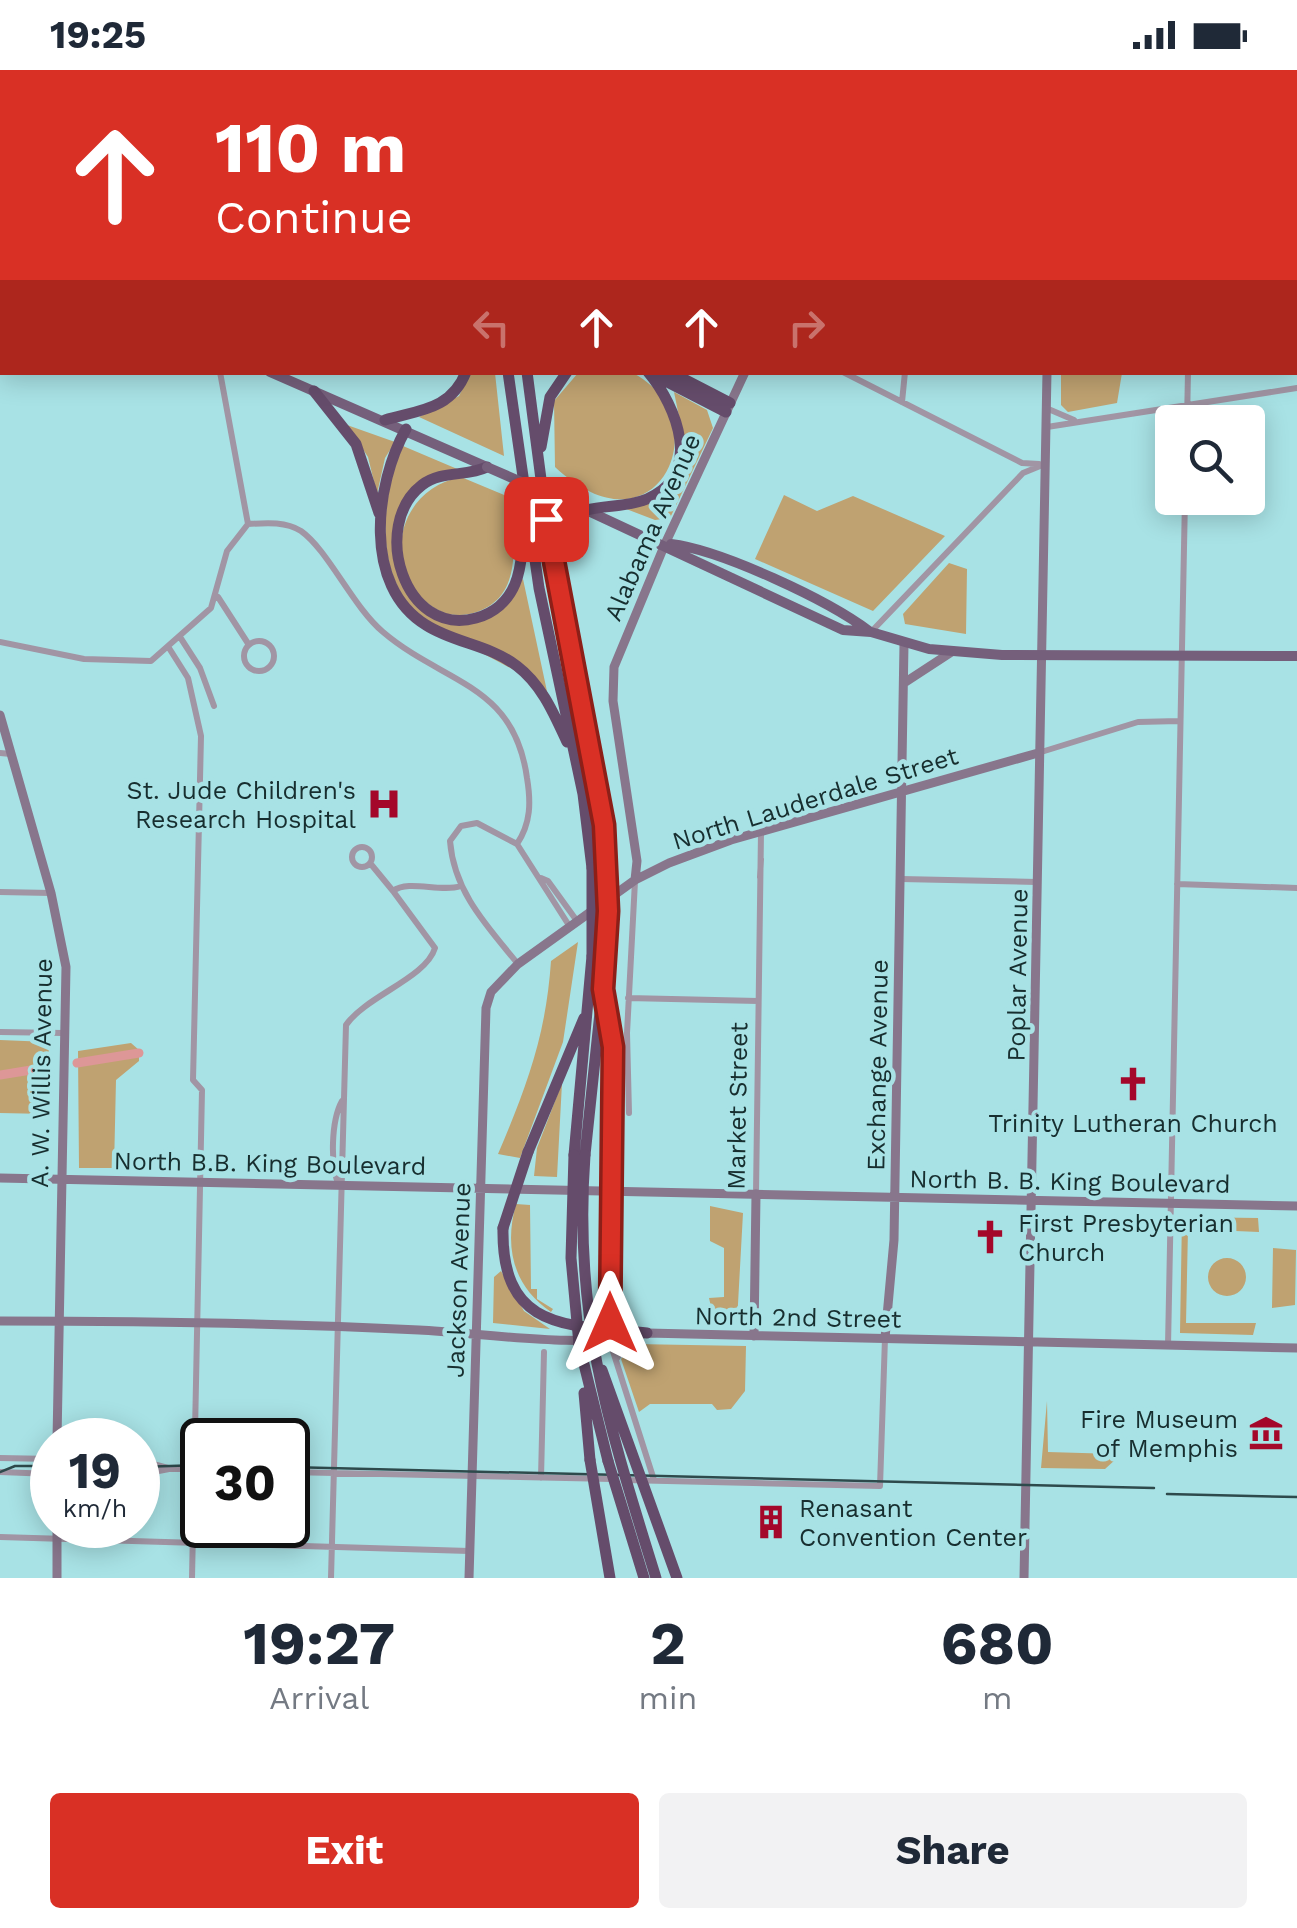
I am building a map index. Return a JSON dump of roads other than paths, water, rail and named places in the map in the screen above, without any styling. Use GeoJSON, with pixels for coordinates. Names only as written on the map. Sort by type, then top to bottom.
{"type":"FeatureCollection","features":[{"type":"Feature","properties":{"kind":"highway"},"geometry":{"type":"LineString","coordinates":[[385,420],[441,404],[458,388],[464,375]]}},
{"type":"Feature","properties":{"kind":"highway"},"geometry":{"type":"LineString","coordinates":[[508,375],[527,517],[576,759],[592,868],[592,956],[571,1258],[590,1460],[610,1578]]}},
{"type":"Feature","properties":{"kind":"highway"},"geometry":{"type":"LineString","coordinates":[[527,375],[556,582],[597,776],[607,858],[603,989],[579,1155],[589,1333],[608,1421],[656,1578]]}},
{"type":"Feature","properties":{"kind":"highway"},"geometry":{"type":"LineString","coordinates":[[538,460],[550,397],[565,375]]}},
{"type":"Feature","properties":{"kind":"highway"},"geometry":{"type":"LineString","coordinates":[[580,507],[651,498],[675,469],[681,438],[678,422],[650,375]]}},
{"type":"Feature","properties":{"kind":"highway"},"geometry":{"type":"LineString","coordinates":[[655,375],[728,408]]}},
{"type":"Feature","properties":{"kind":"highway"},"geometry":{"type":"LineString","coordinates":[[675,375],[728,408]]}},
{"type":"Feature","properties":{"kind":"highway"},"geometry":{"type":"LineString","coordinates":[[314,391],[356,444],[380,517],[391,581],[407,610],[427,626],[520,668],[545,698],[576,759]]}},
{"type":"Feature","properties":{"kind":"highway"},"geometry":{"type":"LineString","coordinates":[[380,517],[388,470],[406,430]]}},
{"type":"Feature","properties":{"kind":"highway"},"geometry":{"type":"LineString","coordinates":[[487,467],[470,475],[440,476],[408,500],[398,546],[404,577],[413,596],[426,609],[450,620],[470,619],[496,608],[518,576],[527,517]]}},
{"type":"Feature","properties":{"kind":"highway"},"geometry":{"type":"LineString","coordinates":[[603,989],[613,1047],[610,1190]]}},
{"type":"Feature","properties":{"kind":"highway"},"geometry":{"type":"LineString","coordinates":[[588,1010],[528,1152],[503,1228],[509,1274],[533,1310],[560,1325],[610,1334],[647,1334]]}},
{"type":"Feature","properties":{"kind":"highway"},"geometry":{"type":"LineString","coordinates":[[589,1333],[677,1578]]}},
{"type":"Feature","properties":{"kind":"highway"},"geometry":{"type":"LineString","coordinates":[[579,1344],[644,1578]]}},
{"type":"Feature","properties":{"kind":"main road"},"geometry":{"type":"LineString","coordinates":[[277,375],[665,544],[716,556],[848,615],[871,632],[904,644],[1038,656],[1297,656]]}},
{"type":"Feature","properties":{"kind":"street"},"geometry":{"type":"LineString","coordinates":[[221,375],[248,524]]}},
{"type":"Feature","properties":{"kind":"street","name":"Alabama Avenue"},"geometry":{"type":"LineString","coordinates":[[635,880],[636,861],[612,683],[623,640],[744,375]]}},
{"type":"Feature","properties":{"kind":"street"},"geometry":{"type":"LineString","coordinates":[[850,375],[1022,463],[1045,464]]}},
{"type":"Feature","properties":{"kind":"street"},"geometry":{"type":"LineString","coordinates":[[902,402],[905,375]]}},
{"type":"Feature","properties":{"kind":"street","name":"Poplar Avenue"},"geometry":{"type":"LineString","coordinates":[[1024,1578],[1038,882],[1038,656],[1047,375]]}},
{"type":"Feature","properties":{"kind":"street"},"geometry":{"type":"LineString","coordinates":[[1188,375],[1188,405]]}},
{"type":"Feature","properties":{"kind":"street"},"geometry":{"type":"LineString","coordinates":[[1194,405],[1297,388]]}},
{"type":"Feature","properties":{"kind":"street"},"geometry":{"type":"LineString","coordinates":[[1046,408],[1076,420]]}},
{"type":"Feature","properties":{"kind":"street"},"geometry":{"type":"LineString","coordinates":[[1046,427],[1155,410]]}},
{"type":"Feature","properties":{"kind":"street"},"geometry":{"type":"LineString","coordinates":[[871,632],[1022,473],[1045,464]]}},
{"type":"Feature","properties":{"kind":"street"},"geometry":{"type":"LineString","coordinates":[[1168,1346],[1184,515]]}},
{"type":"Feature","properties":{"kind":"street"},"geometry":{"type":"LineString","coordinates":[[0,642],[127,663],[151,661],[211,608],[226,551],[248,524],[274,523],[302,532],[384,634],[477,688],[498,708],[524,754],[530,798],[528,820],[517,844]]}},
{"type":"Feature","properties":{"kind":"street"},"geometry":{"type":"LineString","coordinates":[[217,596],[250,645]]}},
{"type":"Feature","properties":{"kind":"street"},"geometry":{"type":"LineString","coordinates":[[180,637],[200,668],[214,706]]}},
{"type":"Feature","properties":{"kind":"street"},"geometry":{"type":"LineString","coordinates":[[261,641],[271,647],[274,659],[269,667],[259,670],[248,665],[245,652],[250,645],[261,641]]}},
{"type":"Feature","properties":{"kind":"street","name":"Exchange Avenue"},"geometry":{"type":"LineString","coordinates":[[654,1480],[880,1486],[895,1197],[904,644]]}},
{"type":"Feature","properties":{"kind":"street"},"geometry":{"type":"LineString","coordinates":[[169,648],[188,678],[201,725],[193,1080],[202,1090],[198,1418]]}},
{"type":"Feature","properties":{"kind":"street"},"geometry":{"type":"LineString","coordinates":[[904,683],[953,651]]}},
{"type":"Feature","properties":{"kind":"street","name":"A. W. Willis Avenue"},"geometry":{"type":"LineString","coordinates":[[0,715],[6,754],[64,943],[56,1418]]}},
{"type":"Feature","properties":{"kind":"street","name":"North Lauderdale Street"},"geometry":{"type":"LineString","coordinates":[[495,986],[518,964],[635,880],[699,851],[1138,722],[1179,721]]}},
{"type":"Feature","properties":{"kind":"street"},"geometry":{"type":"LineString","coordinates":[[518,964],[461,886],[452,866],[450,841],[462,826],[477,823],[517,844],[540,878],[548,881],[574,924]]}},
{"type":"Feature","properties":{"kind":"street","name":"Market Street"},"geometry":{"type":"LineString","coordinates":[[754,1336],[762,832]]}},
{"type":"Feature","properties":{"kind":"street"},"geometry":{"type":"LineString","coordinates":[[331,1578],[340,1187],[335,1175],[336,1112],[342,1100],[346,1025],[434,954],[433,942],[370,863]]}},
{"type":"Feature","properties":{"kind":"street"},"geometry":{"type":"LineString","coordinates":[[901,879],[1038,882]]}},
{"type":"Feature","properties":{"kind":"street"},"geometry":{"type":"LineString","coordinates":[[630,1113],[628,998],[635,880]]}},
{"type":"Feature","properties":{"kind":"street"},"geometry":{"type":"LineString","coordinates":[[1177,884],[1297,888]]}},
{"type":"Feature","properties":{"kind":"street"},"geometry":{"type":"LineString","coordinates":[[394,891],[405,885],[440,890],[461,886]]}},
{"type":"Feature","properties":{"kind":"street"},"geometry":{"type":"LineString","coordinates":[[0,892],[51,893]]}},
{"type":"Feature","properties":{"kind":"street","name":"Jackson Avenue"},"geometry":{"type":"LineString","coordinates":[[468,1578],[486,1008],[495,986]]}},
{"type":"Feature","properties":{"kind":"street"},"geometry":{"type":"LineString","coordinates":[[628,998],[758,1001]]}},
{"type":"Feature","properties":{"kind":"street"},"geometry":{"type":"LineString","coordinates":[[0,1032],[63,1034]]}},
{"type":"Feature","properties":{"kind":"street","name":"North B.B. King Boulevard"},"geometry":{"type":"LineString","coordinates":[[0,1178],[481,1187]]}},
{"type":"Feature","properties":{"kind":"street","name":"North B. B. King Boulevard"},"geometry":{"type":"LineString","coordinates":[[481,1187],[1297,1206]]}},
{"type":"Feature","properties":{"kind":"street"},"geometry":{"type":"LineString","coordinates":[[310,1472],[654,1480],[610,1334],[610,1190]]}},
{"type":"Feature","properties":{"kind":"street","name":"North 2nd Street"},"geometry":{"type":"LineString","coordinates":[[0,1321],[610,1334],[630,1338],[647,1334],[1297,1348]]}},
{"type":"Feature","properties":{"kind":"street"},"geometry":{"type":"LineString","coordinates":[[616,1361],[630,1338]]}},
{"type":"Feature","properties":{"kind":"street"},"geometry":{"type":"LineString","coordinates":[[540,1478],[544,1352]]}},
{"type":"Feature","properties":{"kind":"street"},"geometry":{"type":"LineString","coordinates":[[0,1458],[30,1459]]}},
{"type":"Feature","properties":{"kind":"street"},"geometry":{"type":"LineString","coordinates":[[160,1466],[169,1469]]}},
{"type":"Feature","properties":{"kind":"street"},"geometry":{"type":"LineString","coordinates":[[160,1471],[180,1469]]}},
{"type":"Feature","properties":{"kind":"street"},"geometry":{"type":"LineString","coordinates":[[0,1472],[30,1473]]}},
{"type":"Feature","properties":{"kind":"street"},"geometry":{"type":"LineString","coordinates":[[0,1538],[30,1539]]}},
{"type":"Feature","properties":{"kind":"street"},"geometry":{"type":"LineString","coordinates":[[310,1544],[469,1551]]}},
{"type":"Feature","properties":{"kind":"street"},"geometry":{"type":"LineString","coordinates":[[57,1548],[58,1576]]}},
{"type":"Feature","properties":{"kind":"street"},"geometry":{"type":"LineString","coordinates":[[192,1578],[194,1548]]}},
{"type":"Feature","properties":{"kind":"waterway"},"geometry":{"type":"LineString","coordinates":[[77,1063],[139,1053]]}},
{"type":"Feature","properties":{"kind":"waterway"},"geometry":{"type":"LineString","coordinates":[[0,1075],[31,1070]]}},
{"type":"Feature","properties":{"kind":"tram line"},"geometry":{"type":"LineString","coordinates":[[0,1472],[30,1466]]}},
{"type":"Feature","properties":{"kind":"tram line"},"geometry":{"type":"LineString","coordinates":[[160,1466],[180,1466]]}},
{"type":"Feature","properties":{"kind":"tram line"},"geometry":{"type":"LineString","coordinates":[[310,1468],[1154,1488]]}},
{"type":"Feature","properties":{"kind":"tram line"},"geometry":{"type":"LineString","coordinates":[[1167,1494],[1297,1497]]}},
{"type":"Feature","properties":{"kind":"place","name":"St. Jude Children's Research Hospital"},"geometry":{"type":"Point","coordinates":[384,804]}},
{"type":"Feature","properties":{"kind":"place","name":"Trinity Lutheran Church"},"geometry":{"type":"Point","coordinates":[1133,1084]}},
{"type":"Feature","properties":{"kind":"place","name":"First Presbyterian Church"},"geometry":{"type":"Point","coordinates":[990,1237]}},
{"type":"Feature","properties":{"kind":"place","name":"Fire Museum of Memphis"},"geometry":{"type":"Point","coordinates":[1266,1433]}},
{"type":"Feature","properties":{"kind":"place","name":"Renasant Convention Center"},"geometry":{"type":"Point","coordinates":[771,1522]}}]}
